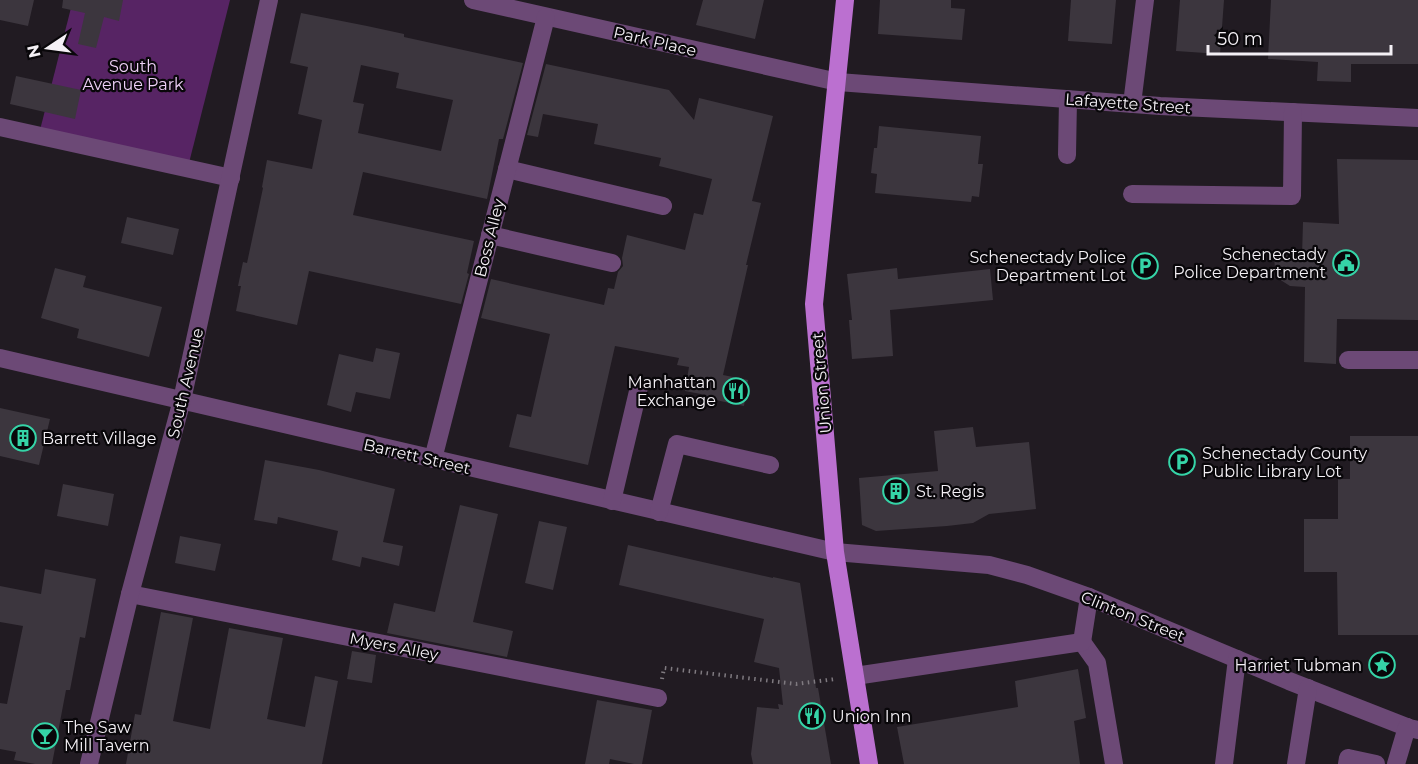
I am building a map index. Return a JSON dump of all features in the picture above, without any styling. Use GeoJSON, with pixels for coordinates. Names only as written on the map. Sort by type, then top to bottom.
{"type":"FeatureCollection","features":[{"type":"Feature","properties":{"kind":"main road","name":"Union Street"},"geometry":{"type":"LineString","coordinates":[[845,0],[814,304],[835,552],[869,764]]}},
{"type":"Feature","properties":{"kind":"street","name":"South Avenue"},"geometry":{"type":"LineString","coordinates":[[89,764],[130,594],[182,400],[269,0]]}},
{"type":"Feature","properties":{"kind":"street","name":"Park Place"},"geometry":{"type":"LineString","coordinates":[[473,0],[838,82]]}},
{"type":"Feature","properties":{"kind":"street"},"geometry":{"type":"LineString","coordinates":[[1132,104],[1145,0]]}},
{"type":"Feature","properties":{"kind":"street","name":"Boss Alley"},"geometry":{"type":"LineString","coordinates":[[433,459],[546,17]]}},
{"type":"Feature","properties":{"kind":"street","name":"Lafayette Street"},"geometry":{"type":"LineString","coordinates":[[838,82],[1132,104],[1418,118]]}},
{"type":"Feature","properties":{"kind":"street"},"geometry":{"type":"LineString","coordinates":[[1066,154],[1068,99]]}},
{"type":"Feature","properties":{"kind":"street"},"geometry":{"type":"LineString","coordinates":[[1132,194],[1292,196],[1293,112]]}},
{"type":"Feature","properties":{"kind":"street"},"geometry":{"type":"LineString","coordinates":[[0,127],[231,178]]}},
{"type":"Feature","properties":{"kind":"street"},"geometry":{"type":"LineString","coordinates":[[507,169],[663,206]]}},
{"type":"Feature","properties":{"kind":"street"},"geometry":{"type":"LineString","coordinates":[[490,235],[612,263]]}},
{"type":"Feature","properties":{"kind":"street","name":"Barrett Street"},"geometry":{"type":"LineString","coordinates":[[0,358],[835,552]]}},
{"type":"Feature","properties":{"kind":"street"},"geometry":{"type":"LineString","coordinates":[[1348,360],[1418,360]]}},
{"type":"Feature","properties":{"kind":"street"},"geometry":{"type":"LineString","coordinates":[[612,501],[639,387]]}},
{"type":"Feature","properties":{"kind":"street"},"geometry":{"type":"LineString","coordinates":[[659,512],[677,444],[770,465]]}},
{"type":"Feature","properties":{"kind":"street","name":"Clinton Street"},"geometry":{"type":"LineString","coordinates":[[835,552],[989,565],[1027,575],[1089,597],[1412,729]]}},
{"type":"Feature","properties":{"kind":"street","name":"Myers Alley"},"geometry":{"type":"LineString","coordinates":[[130,594],[658,698]]}},
{"type":"Feature","properties":{"kind":"street"},"geometry":{"type":"LineString","coordinates":[[1089,597],[1083,642],[1097,663],[1114,764]]}},
{"type":"Feature","properties":{"kind":"street"},"geometry":{"type":"LineString","coordinates":[[855,676],[1083,642]]}},
{"type":"Feature","properties":{"kind":"street"},"geometry":{"type":"LineString","coordinates":[[1224,764],[1237,659]]}},
{"type":"Feature","properties":{"kind":"street"},"geometry":{"type":"LineString","coordinates":[[1296,764],[1308,688]]}},
{"type":"Feature","properties":{"kind":"street"},"geometry":{"type":"LineString","coordinates":[[1396,764],[1412,729]]}},
{"type":"Feature","properties":{"kind":"street"},"geometry":{"type":"LineString","coordinates":[[1347,764],[1348,758],[1376,764]]}},
{"type":"Feature","properties":{"kind":"path"},"geometry":{"type":"LineString","coordinates":[[658,698],[664,668],[796,684],[855,676]]}},
{"type":"Feature","properties":{"kind":"green space","name":"South Avenue Park"},"geometry":{"type":"Polygon","coordinates":[[[73,0],[230,0],[188,167],[40,130],[73,0]]]}},
{"type":"Feature","properties":{"kind":"building"},"geometry":{"type":"Polygon","coordinates":[[[0,0],[34,0],[28,26],[0,20],[0,0]]]}},
{"type":"Feature","properties":{"kind":"building"},"geometry":{"type":"Polygon","coordinates":[[[63,0],[123,0],[119,21],[104,17],[96,48],[78,44],[85,13],[62,8],[63,0]]]}},
{"type":"Feature","properties":{"kind":"building"},"geometry":{"type":"Polygon","coordinates":[[[703,0],[764,0],[755,39],[696,25],[703,0]]]}},
{"type":"Feature","properties":{"kind":"building"},"geometry":{"type":"Polygon","coordinates":[[[880,0],[951,0],[951,8],[965,9],[962,40],[878,34],[880,0]]]}},
{"type":"Feature","properties":{"kind":"building"},"geometry":{"type":"Polygon","coordinates":[[[1071,0],[1116,0],[1112,44],[1068,41],[1071,0]]]}},
{"type":"Feature","properties":{"kind":"building"},"geometry":{"type":"Polygon","coordinates":[[[1180,0],[1224,0],[1220,54],[1176,51],[1180,0]]]}},
{"type":"Feature","properties":{"kind":"building"},"geometry":{"type":"Polygon","coordinates":[[[1271,0],[1418,0],[1418,64],[1351,64],[1351,82],[1317,81],[1318,62],[1268,59],[1271,0]]]}},
{"type":"Feature","properties":{"kind":"building"},"geometry":{"type":"Polygon","coordinates":[[[301,13],[404,34],[404,37],[523,63],[503,139],[499,139],[487,199],[363,172],[353,215],[474,241],[461,304],[309,271],[297,325],[236,311],[241,286],[238,286],[243,262],[247,263],[267,160],[312,169],[322,120],[298,114],[308,67],[290,63],[301,13]],[[361,65],[353,102],[364,104],[358,133],[441,151],[453,100],[396,88],[399,73],[361,65]]]}},
{"type":"Feature","properties":{"kind":"building"},"geometry":{"type":"Polygon","coordinates":[[[546,64],[669,90],[694,120],[699,98],[773,116],[752,201],[761,203],[723,375],[748,380],[744,406],[685,391],[689,367],[677,365],[679,358],[615,346],[588,465],[509,447],[517,414],[531,417],[550,334],[481,318],[491,279],[604,305],[608,288],[614,289],[618,272],[623,266],[622,258],[627,235],[685,250],[694,213],[703,215],[712,179],[659,166],[661,158],[594,144],[598,124],[543,114],[538,137],[527,135],[546,64]]]}},
{"type":"Feature","properties":{"kind":"building"},"geometry":{"type":"Polygon","coordinates":[[[16,76],[81,90],[75,119],[10,104],[16,76]]]}},
{"type":"Feature","properties":{"kind":"building"},"geometry":{"type":"Polygon","coordinates":[[[879,126],[981,136],[978,164],[983,164],[979,197],[972,196],[971,202],[875,193],[877,174],[871,173],[879,126]]]}},
{"type":"Feature","properties":{"kind":"building","name":"Schenectady Police Department"},"geometry":{"type":"Polygon","coordinates":[[[1337,159],[1418,160],[1418,320],[1337,319],[1336,364],[1304,362],[1305,287],[1290,286],[1279,279],[1274,256],[1302,256],[1303,222],[1339,224],[1337,159]]]}},
{"type":"Feature","properties":{"kind":"building"},"geometry":{"type":"Polygon","coordinates":[[[127,217],[179,229],[173,255],[121,243],[127,217]]]}},
{"type":"Feature","properties":{"kind":"building"},"geometry":{"type":"Polygon","coordinates":[[[55,268],[86,276],[83,287],[162,307],[149,357],[77,338],[79,329],[41,318],[55,268]]]}},
{"type":"Feature","properties":{"kind":"building"},"geometry":{"type":"Polygon","coordinates":[[[897,268],[898,279],[990,269],[993,300],[890,310],[893,356],[852,359],[849,320],[852,320],[847,274],[897,268]]]}},
{"type":"Feature","properties":{"kind":"building"},"geometry":{"type":"Polygon","coordinates":[[[376,348],[400,353],[390,399],[356,392],[351,412],[327,405],[339,354],[373,362],[376,348]]]}},
{"type":"Feature","properties":{"kind":"building","name":"Barrett Village"},"geometry":{"type":"Polygon","coordinates":[[[0,408],[50,419],[39,465],[0,456],[0,408]]]}},
{"type":"Feature","properties":{"kind":"building"},"geometry":{"type":"Polygon","coordinates":[[[973,427],[976,447],[1029,442],[1036,509],[989,514],[973,523],[947,526],[876,531],[862,525],[859,478],[938,471],[934,431],[973,427]]]}},
{"type":"Feature","properties":{"kind":"building"},"geometry":{"type":"Polygon","coordinates":[[[1350,436],[1418,436],[1418,635],[1338,635],[1337,572],[1304,572],[1304,519],[1338,519],[1338,479],[1350,479],[1350,436]]]}},
{"type":"Feature","properties":{"kind":"building"},"geometry":{"type":"Polygon","coordinates":[[[265,460],[319,470],[395,489],[383,542],[403,546],[399,566],[362,557],[360,567],[332,560],[338,531],[278,517],[277,524],[254,520],[265,460]]]}},
{"type":"Feature","properties":{"kind":"building"},"geometry":{"type":"Polygon","coordinates":[[[63,484],[114,494],[108,526],[57,516],[63,484]]]}},
{"type":"Feature","properties":{"kind":"building"},"geometry":{"type":"Polygon","coordinates":[[[460,505],[498,514],[473,622],[513,631],[507,657],[387,633],[394,603],[435,612],[460,505]]]}},
{"type":"Feature","properties":{"kind":"building"},"geometry":{"type":"Polygon","coordinates":[[[539,521],[567,527],[553,590],[525,583],[539,521]]]}},
{"type":"Feature","properties":{"kind":"building"},"geometry":{"type":"Polygon","coordinates":[[[180,536],[221,544],[215,571],[175,563],[180,536]]]}},
{"type":"Feature","properties":{"kind":"building"},"geometry":{"type":"Polygon","coordinates":[[[628,545],[800,583],[816,688],[818,688],[831,764],[753,764],[751,754],[757,707],[779,709],[778,704],[783,705],[779,668],[754,662],[764,619],[619,585],[628,545]]]}},
{"type":"Feature","properties":{"kind":"building"},"geometry":{"type":"Polygon","coordinates":[[[45,569],[96,579],[85,638],[80,637],[70,690],[66,690],[52,764],[35,764],[14,760],[16,752],[0,749],[0,703],[7,704],[23,626],[0,622],[0,586],[41,594],[45,569]]]}},
{"type":"Feature","properties":{"kind":"building"},"geometry":{"type":"Polygon","coordinates":[[[161,612],[193,618],[173,721],[210,729],[229,628],[283,638],[267,719],[305,727],[315,676],[338,681],[322,764],[126,764],[135,714],[141,715],[161,612]]]}},
{"type":"Feature","properties":{"kind":"building"},"geometry":{"type":"Polygon","coordinates":[[[352,651],[376,655],[372,683],[347,679],[352,651]]]}},
{"type":"Feature","properties":{"kind":"building"},"geometry":{"type":"Polygon","coordinates":[[[1078,669],[1086,718],[1074,721],[1080,764],[904,764],[897,727],[1018,707],[1015,681],[1078,669]]]}},
{"type":"Feature","properties":{"kind":"building"},"geometry":{"type":"Polygon","coordinates":[[[597,700],[652,710],[642,764],[610,759],[609,764],[585,764],[597,700]]]}},
{"type":"Feature","properties":{"kind":"place","name":"Schenectady Police Department"},"geometry":{"type":"Point","coordinates":[1346,263]}},
{"type":"Feature","properties":{"kind":"place","name":"Schenectady Police Department Lot"},"geometry":{"type":"Point","coordinates":[1145,266]}},
{"type":"Feature","properties":{"kind":"place","name":"Manhattan Exchange"},"geometry":{"type":"Point","coordinates":[736,391]}},
{"type":"Feature","properties":{"kind":"place","name":"Barrett Village"},"geometry":{"type":"Point","coordinates":[23,438]}},
{"type":"Feature","properties":{"kind":"place","name":"Schenectady County Public Library Lot"},"geometry":{"type":"Point","coordinates":[1182,462]}},
{"type":"Feature","properties":{"kind":"place","name":"St. Regis"},"geometry":{"type":"Point","coordinates":[896,491]}},
{"type":"Feature","properties":{"kind":"place","name":"Harriet Tubman"},"geometry":{"type":"Point","coordinates":[1382,665]}},
{"type":"Feature","properties":{"kind":"place","name":"Union Inn"},"geometry":{"type":"Point","coordinates":[812,716]}},
{"type":"Feature","properties":{"kind":"place","name":"The Saw Mill Tavern"},"geometry":{"type":"Point","coordinates":[45,736]}}]}
